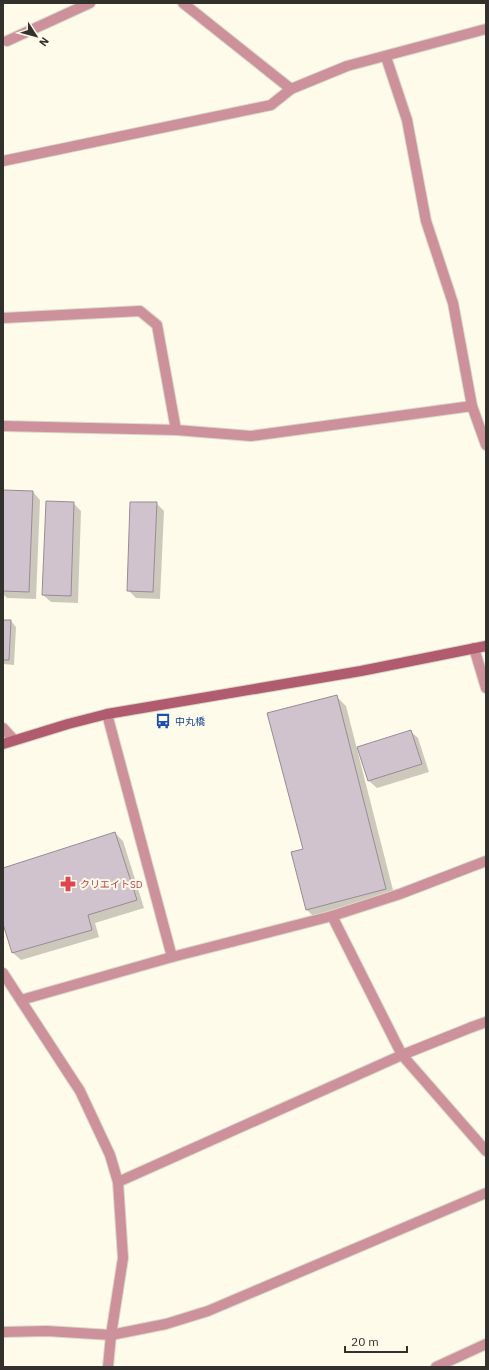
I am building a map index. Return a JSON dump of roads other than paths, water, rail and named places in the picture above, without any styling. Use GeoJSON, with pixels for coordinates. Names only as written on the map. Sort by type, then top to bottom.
{"type":"FeatureCollection","features":[{"type":"Feature","properties":{"kind":"street"},"geometry":{"type":"LineString","coordinates":[[7,41],[90,3]]}},
{"type":"Feature","properties":{"kind":"street"},"geometry":{"type":"LineString","coordinates":[[183,3],[292,89]]}},
{"type":"Feature","properties":{"kind":"street"},"geometry":{"type":"LineString","coordinates":[[3,161],[271,105],[292,89],[347,66],[386,57],[486,29]]}},
{"type":"Feature","properties":{"kind":"street"},"geometry":{"type":"LineString","coordinates":[[386,57],[407,120],[426,221],[453,303],[472,406],[486,445]]}},
{"type":"Feature","properties":{"kind":"street"},"geometry":{"type":"LineString","coordinates":[[3,318],[140,311],[157,325],[176,430]]}},
{"type":"Feature","properties":{"kind":"street"},"geometry":{"type":"LineString","coordinates":[[3,426],[176,430],[251,436],[472,406]]}},
{"type":"Feature","properties":{"kind":"street"},"geometry":{"type":"LineString","coordinates":[[3,744],[68,724],[107,714],[361,670],[486,646]]}},
{"type":"Feature","properties":{"kind":"street"},"geometry":{"type":"LineString","coordinates":[[474,648],[486,688]]}},
{"type":"Feature","properties":{"kind":"street"},"geometry":{"type":"LineString","coordinates":[[107,714],[172,958]]}},
{"type":"Feature","properties":{"kind":"street"},"geometry":{"type":"LineString","coordinates":[[3,728],[14,740]]}},
{"type":"Feature","properties":{"kind":"street"},"geometry":{"type":"LineString","coordinates":[[21,1000],[332,916],[400,894],[486,861]]}},
{"type":"Feature","properties":{"kind":"street"},"geometry":{"type":"LineString","coordinates":[[332,916],[402,1055],[486,1151]]}},
{"type":"Feature","properties":{"kind":"street"},"geometry":{"type":"LineString","coordinates":[[3,974],[80,1091],[110,1155],[118,1182],[123,1258],[111,1334],[108,1367]]}},
{"type":"Feature","properties":{"kind":"street"},"geometry":{"type":"LineString","coordinates":[[118,1182],[402,1055],[486,1022]]}},
{"type":"Feature","properties":{"kind":"street"},"geometry":{"type":"LineString","coordinates":[[3,1332],[47,1331],[111,1334],[166,1324],[208,1311],[486,1193]]}},
{"type":"Feature","properties":{"kind":"street"},"geometry":{"type":"LineString","coordinates":[[436,1367],[486,1344]]}},
{"type":"Feature","properties":{"kind":"place","name":"中丸橋"},"geometry":{"type":"Point","coordinates":[163,721]}},
{"type":"Feature","properties":{"kind":"place","name":"クリエイトSD"},"geometry":{"type":"Point","coordinates":[68,884]}}]}
